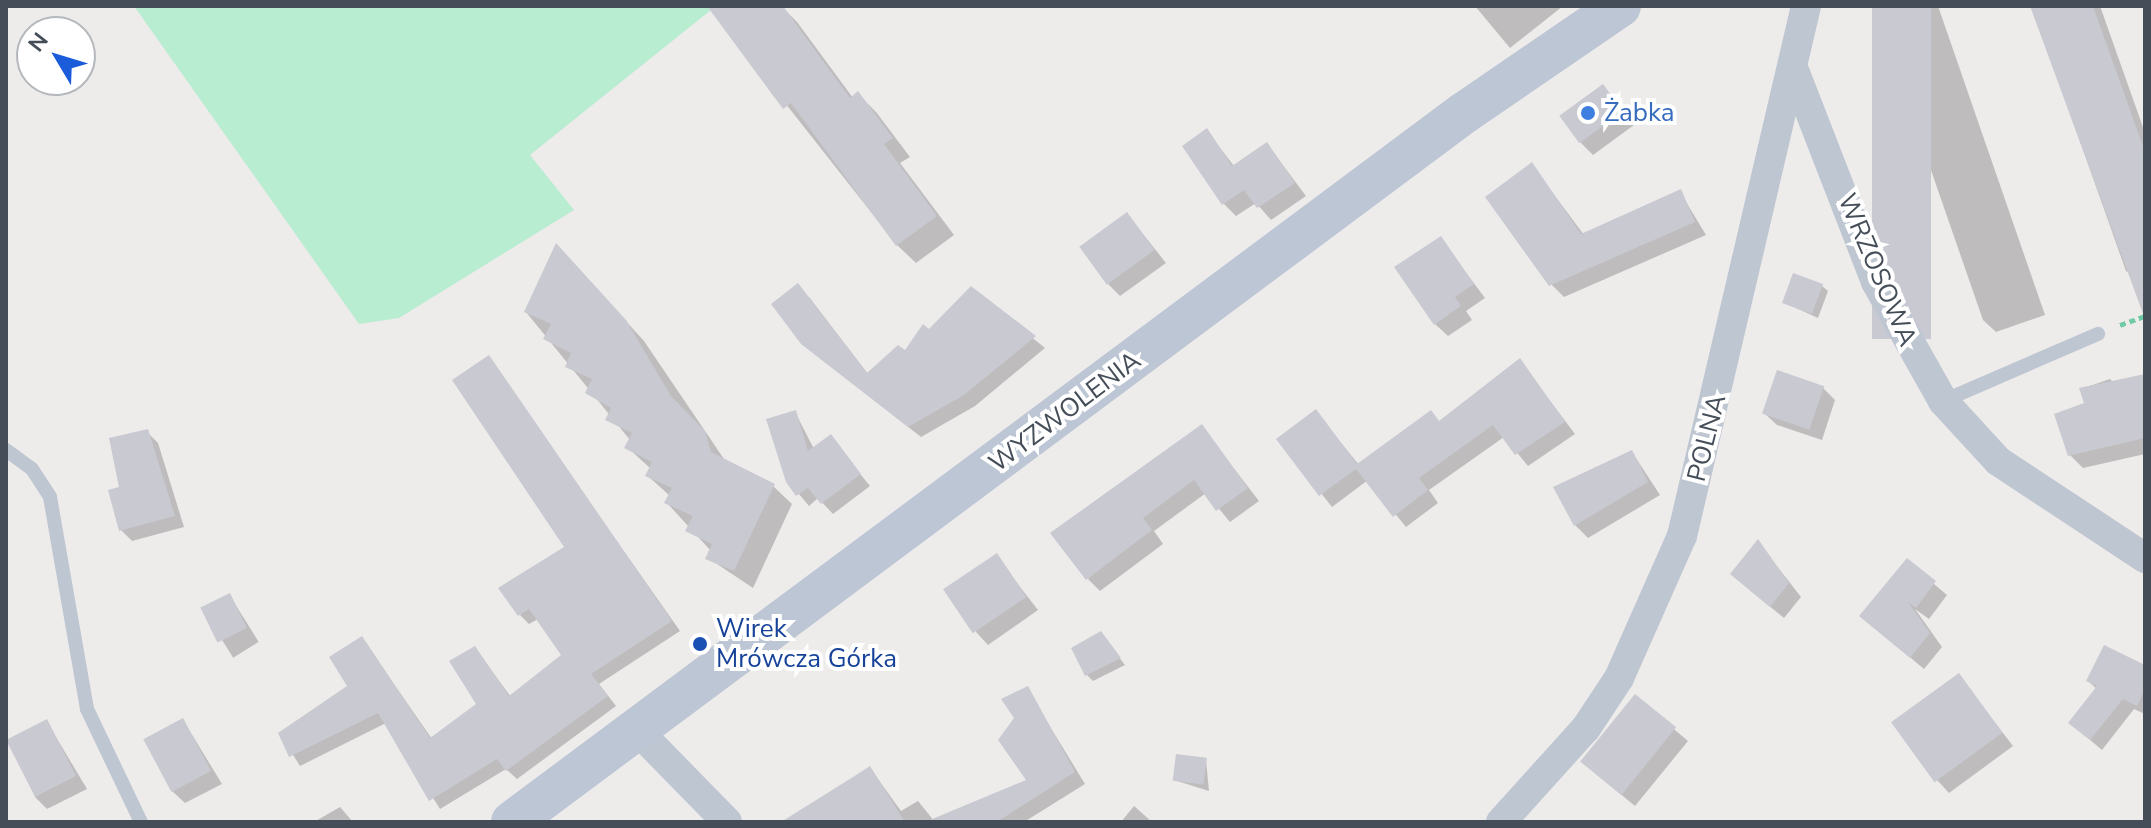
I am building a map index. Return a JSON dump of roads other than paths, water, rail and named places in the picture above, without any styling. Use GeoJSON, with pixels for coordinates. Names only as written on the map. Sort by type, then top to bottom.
{"type":"FeatureCollection","features":[{"type":"Feature","properties":{"kind":"street","name":"WYZWOLENIA"},"geometry":{"type":"LineString","coordinates":[[512,822],[1464,113],[1620,6]]}},
{"type":"Feature","properties":{"kind":"street","name":"POLNA"},"geometry":{"type":"LineString","coordinates":[[1501,822],[1586,728],[1652,613],[1708,439],[1795,73],[1806,6]]}},
{"type":"Feature","properties":{"kind":"street","name":"WRZOSOWA"},"geometry":{"type":"LineString","coordinates":[[1795,73],[1876,282],[1943,401],[1998,461],[2145,558]]}},
{"type":"Feature","properties":{"kind":"street"},"geometry":{"type":"LineString","coordinates":[[638,731],[727,822]]}},
{"type":"Feature","properties":{"kind":"lane"},"geometry":{"type":"LineString","coordinates":[[1943,401],[2098,334]]}},
{"type":"Feature","properties":{"kind":"lane"},"geometry":{"type":"LineString","coordinates":[[6,450],[32,469],[50,497],[87,709],[141,822]]}},
{"type":"Feature","properties":{"kind":"place","name":"Żabka"},"geometry":{"type":"Point","coordinates":[1588,113]}},
{"type":"Feature","properties":{"kind":"place","name":"Wirek Mrówcza Górka"},"geometry":{"type":"Point","coordinates":[700,644]}}]}
